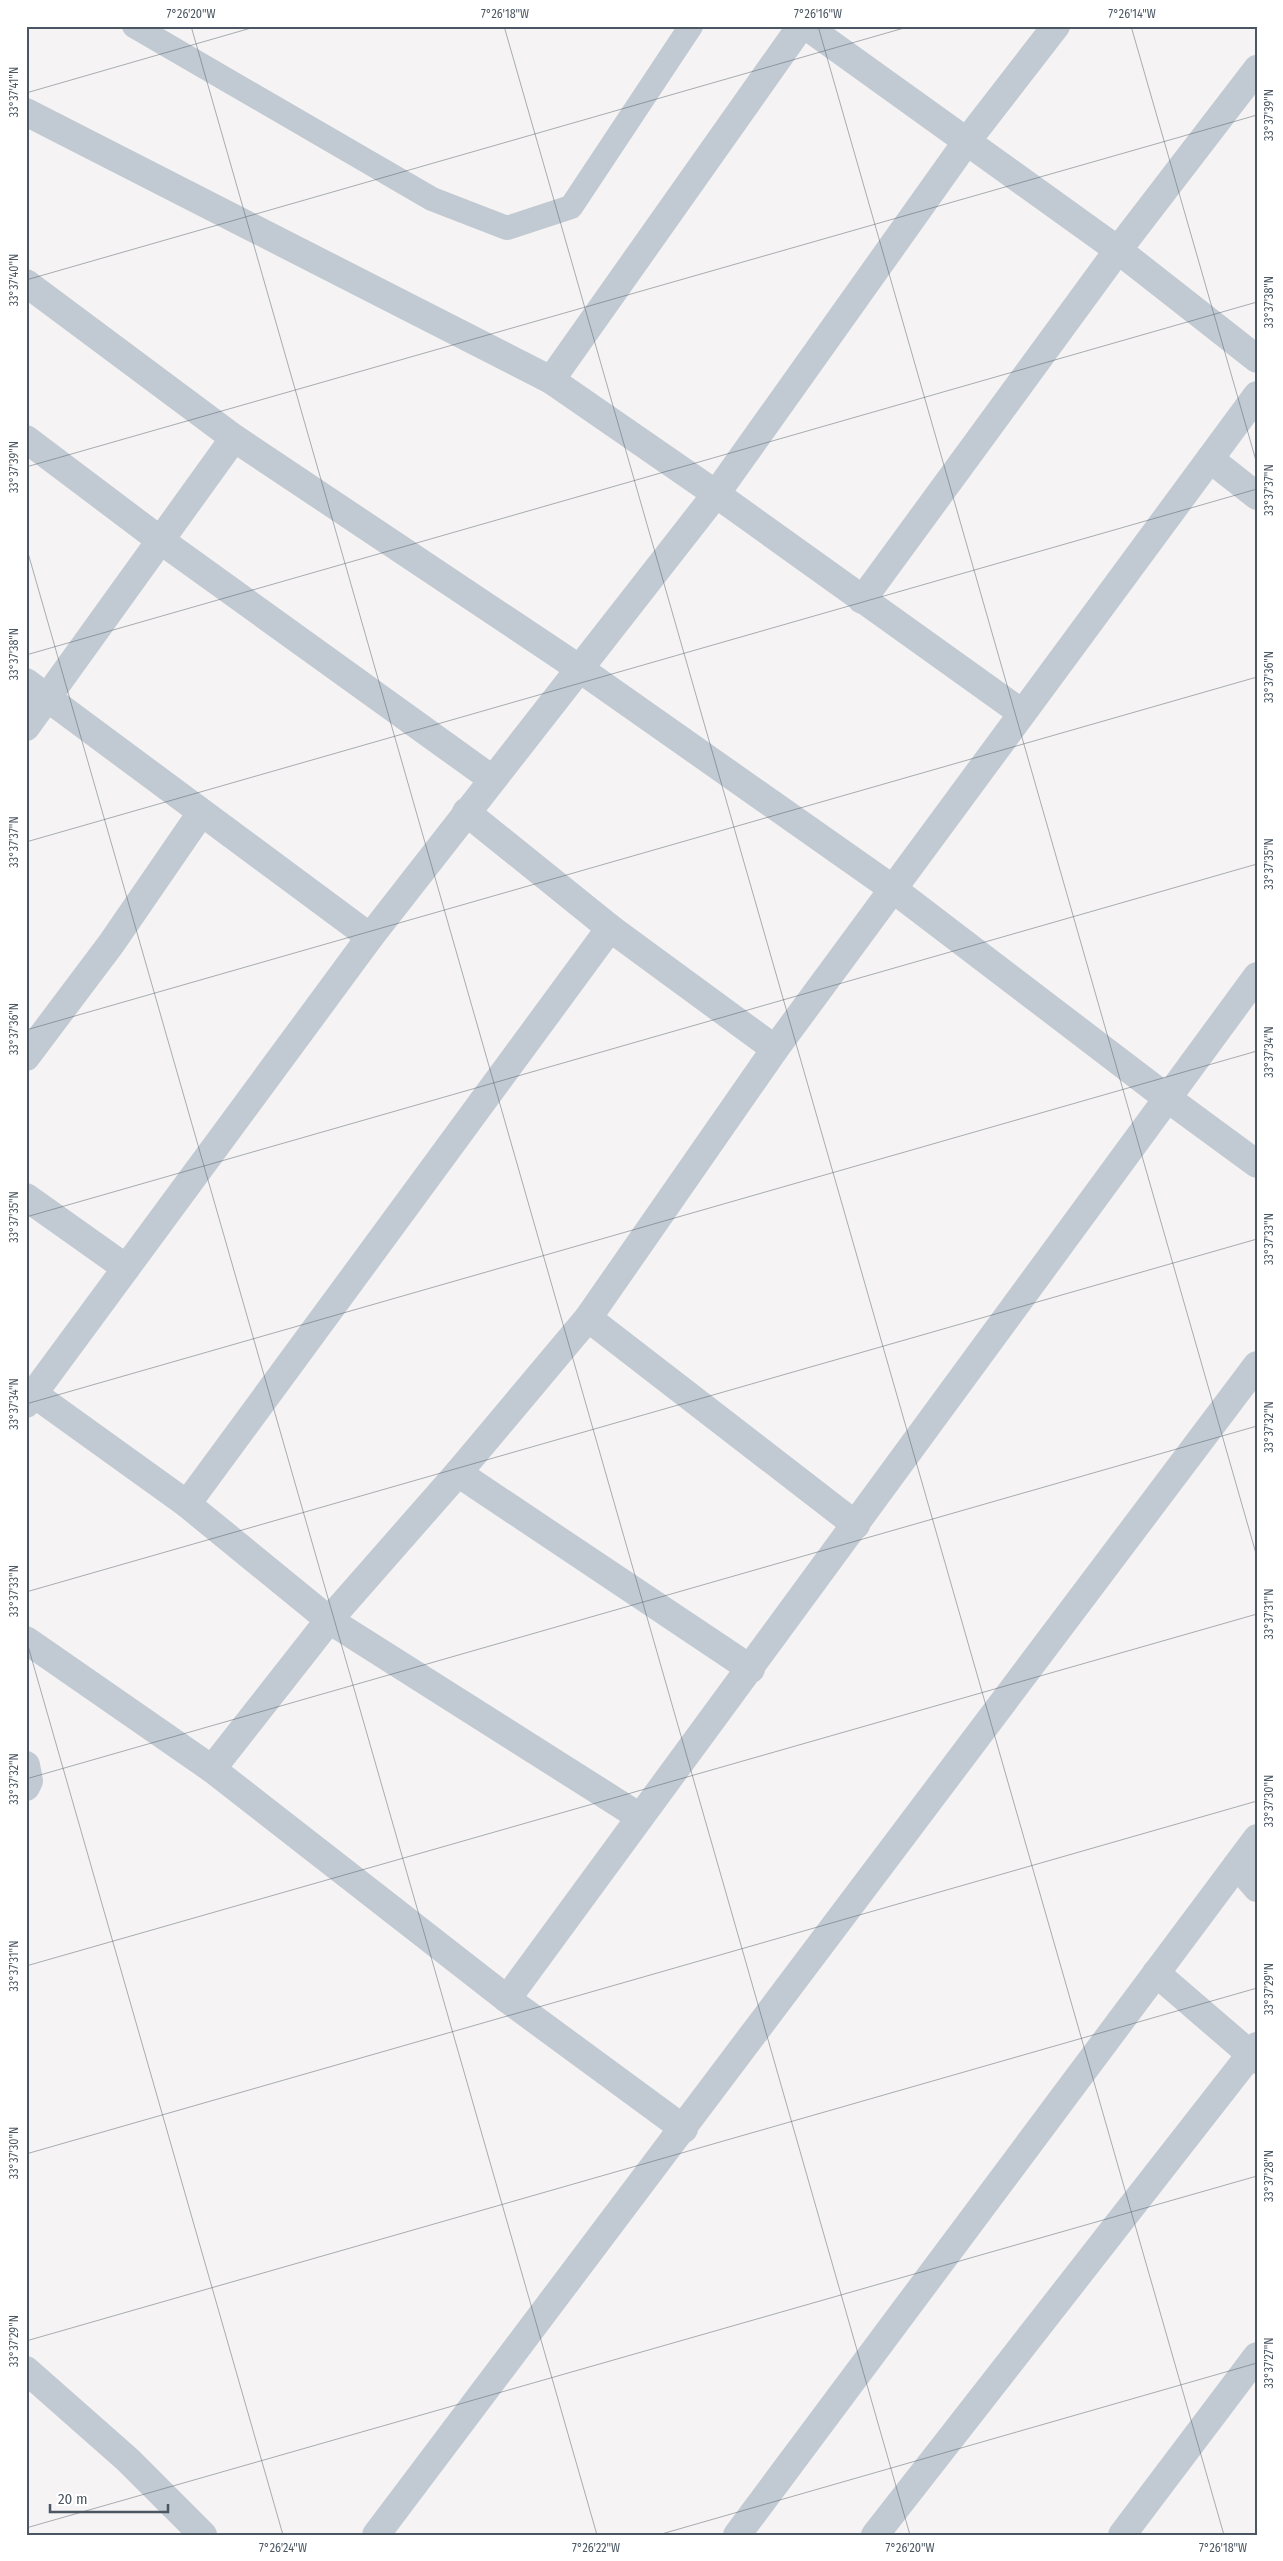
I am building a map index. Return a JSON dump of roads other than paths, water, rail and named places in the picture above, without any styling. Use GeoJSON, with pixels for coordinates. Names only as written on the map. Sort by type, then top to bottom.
{"type":"FeatureCollection","features":[{"type":"Feature","properties":{"kind":"street"},"geometry":{"type":"LineString","coordinates":[[551,380],[802,26]]}},
{"type":"Feature","properties":{"kind":"street"},"geometry":{"type":"LineString","coordinates":[[806,26],[1118,250],[1257,359]]}},
{"type":"Feature","properties":{"kind":"street"},"geometry":{"type":"LineString","coordinates":[[640,1817],[329,1620],[188,1504],[30,1399],[370,937],[716,494],[967,141],[1056,26]]}},
{"type":"Feature","properties":{"kind":"street"},"geometry":{"type":"LineString","coordinates":[[862,600],[1118,250],[1257,69]]}},
{"type":"Feature","properties":{"kind":"street"},"geometry":{"type":"LineString","coordinates":[[26,112],[551,380],[716,494],[1022,713]]}},
{"type":"Feature","properties":{"kind":"street"},"geometry":{"type":"LineString","coordinates":[[26,283],[234,438],[580,669],[893,889],[1167,1098],[1257,1164]]}},
{"type":"Feature","properties":{"kind":"street"},"geometry":{"type":"LineString","coordinates":[[212,1769],[329,1620],[458,1473],[588,1318],[775,1049],[1257,395]]}},
{"type":"Feature","properties":{"kind":"street"},"geometry":{"type":"LineString","coordinates":[[26,727],[234,438]]}},
{"type":"Feature","properties":{"kind":"street"},"geometry":{"type":"LineString","coordinates":[[26,439],[160,540],[492,779]]}},
{"type":"Feature","properties":{"kind":"street"},"geometry":{"type":"LineString","coordinates":[[1210,459],[1257,496]]}},
{"type":"Feature","properties":{"kind":"street"},"geometry":{"type":"LineString","coordinates":[[26,682],[370,937]]}},
{"type":"Feature","properties":{"kind":"street"},"geometry":{"type":"LineString","coordinates":[[26,1057],[111,944],[201,812]]}},
{"type":"Feature","properties":{"kind":"street"},"geometry":{"type":"LineString","coordinates":[[466,812],[610,928],[775,1049]]}},
{"type":"Feature","properties":{"kind":"street"},"geometry":{"type":"LineString","coordinates":[[188,1504],[610,928]]}},
{"type":"Feature","properties":{"kind":"street"},"geometry":{"type":"LineString","coordinates":[[507,1999],[751,1669],[1257,976]]}},
{"type":"Feature","properties":{"kind":"street"},"geometry":{"type":"LineString","coordinates":[[26,1197],[126,1268]]}},
{"type":"Feature","properties":{"kind":"street"},"geometry":{"type":"LineString","coordinates":[[588,1318],[856,1525]]}},
{"type":"Feature","properties":{"kind":"street"},"geometry":{"type":"LineString","coordinates":[[376,2535],[684,2129],[1257,1365]]}},
{"type":"Feature","properties":{"kind":"street"},"geometry":{"type":"LineString","coordinates":[[458,1473],[751,1669]]}},
{"type":"Feature","properties":{"kind":"street"},"geometry":{"type":"LineString","coordinates":[[26,1640],[212,1769],[507,1999],[684,2129]]}},
{"type":"Feature","properties":{"kind":"street"},"geometry":{"type":"LineString","coordinates":[[26,1765],[29,1781],[26,1787]]}},
{"type":"Feature","properties":{"kind":"street"},"geometry":{"type":"LineString","coordinates":[[737,2535],[1257,1838]]}},
{"type":"Feature","properties":{"kind":"street"},"geometry":{"type":"LineString","coordinates":[[1237,1865],[1257,1888]]}},
{"type":"Feature","properties":{"kind":"street"},"geometry":{"type":"LineString","coordinates":[[875,2535],[1255,2054],[1156,1973]]}},
{"type":"Feature","properties":{"kind":"street"},"geometry":{"type":"LineString","coordinates":[[1122,2535],[1257,2356]]}},
{"type":"Feature","properties":{"kind":"street"},"geometry":{"type":"LineString","coordinates":[[26,2370],[128,2460],[203,2535]]}},
{"type":"Feature","properties":{"kind":"lane"},"geometry":{"type":"LineString","coordinates":[[134,26],[432,199],[507,228],[571,207],[692,26]]}}]}
